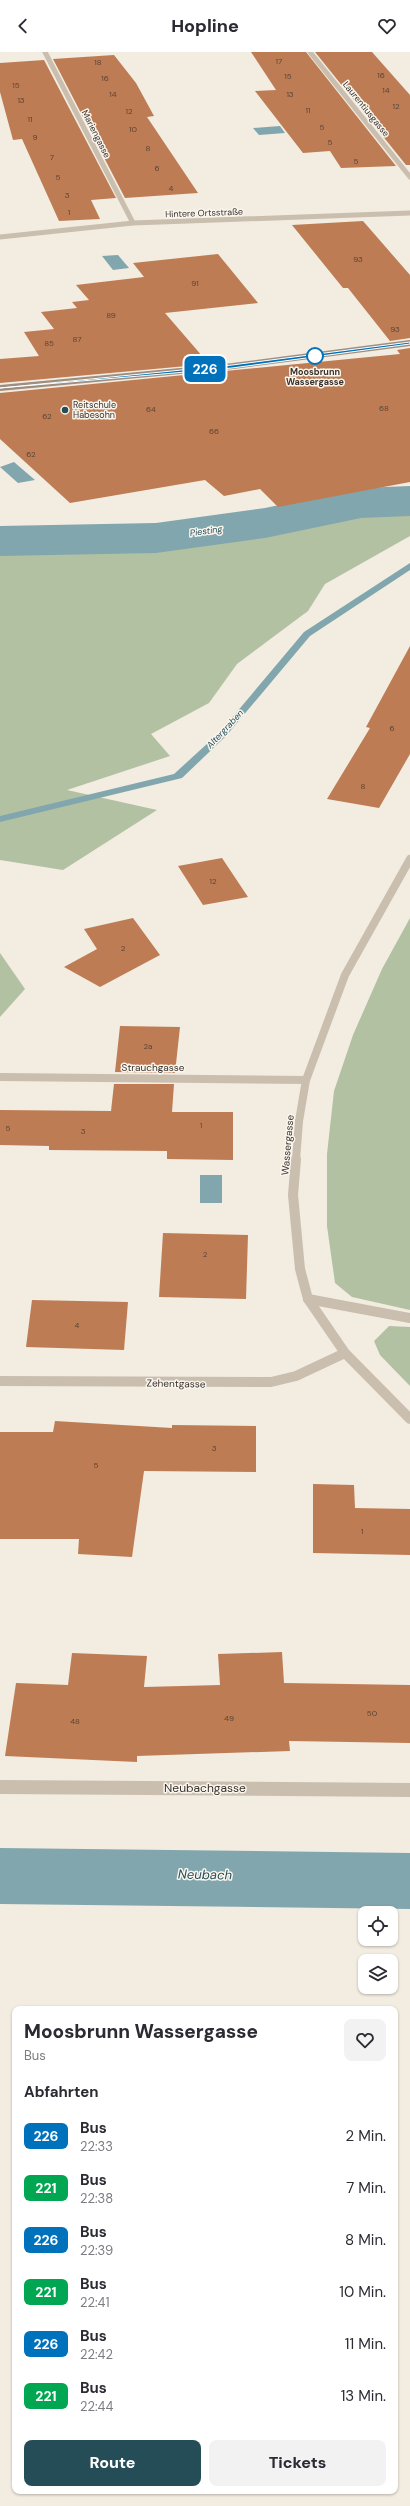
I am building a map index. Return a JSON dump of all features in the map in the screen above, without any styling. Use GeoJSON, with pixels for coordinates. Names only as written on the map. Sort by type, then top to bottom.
{"type":"FeatureCollection","features":[{"type":"Feature","properties":{"kind":"main road"},"geometry":{"type":"LineString","coordinates":[[0,388],[232,366],[410,343]]}},
{"type":"Feature","properties":{"kind":"street","name":"Mariengasse"},"geometry":{"type":"LineString","coordinates":[[45,52],[133,223]]}},
{"type":"Feature","properties":{"kind":"street","name":"Laurentiusgasse"},"geometry":{"type":"LineString","coordinates":[[310,52],[410,177]]}},
{"type":"Feature","properties":{"kind":"street","name":"Hintere Ortsstraße"},"geometry":{"type":"LineString","coordinates":[[0,237],[133,223],[410,213]]}},
{"type":"Feature","properties":{"kind":"street","name":"Wassergasse"},"geometry":{"type":"LineString","coordinates":[[410,859],[345,975],[306,1080],[299,1121],[293,1195],[300,1269],[308,1299],[345,1353],[410,1419]]}},
{"type":"Feature","properties":{"kind":"street","name":"Strauchgasse"},"geometry":{"type":"LineString","coordinates":[[0,1077],[306,1080]]}},
{"type":"Feature","properties":{"kind":"street"},"geometry":{"type":"LineString","coordinates":[[308,1299],[410,1318]]}},
{"type":"Feature","properties":{"kind":"street","name":"Zehentgasse"},"geometry":{"type":"LineString","coordinates":[[0,1381],[271,1382],[296,1376],[345,1353]]}},
{"type":"Feature","properties":{"kind":"street","name":"Neubachgasse"},"geometry":{"type":"LineString","coordinates":[[0,1787],[410,1790]]}},
{"type":"Feature","properties":{"kind":"green space"},"geometry":{"type":"Polygon","coordinates":[[[410,507],[410,536],[325,584],[308,611],[237,664],[209,703],[151,734],[170,756],[67,790],[157,810],[63,870],[0,860],[0,547],[172,543],[372,508],[410,507]]]}},
{"type":"Feature","properties":{"kind":"green space"},"geometry":{"type":"Polygon","coordinates":[[[410,918],[410,1310],[352,1297],[335,1283],[327,1226],[327,1154],[334,1091],[353,1035],[382,969],[410,918]]]}},
{"type":"Feature","properties":{"kind":"green space"},"geometry":{"type":"Polygon","coordinates":[[[0,953],[25,989],[0,1017],[0,953]]]}},
{"type":"Feature","properties":{"kind":"green space"},"geometry":{"type":"Polygon","coordinates":[[[389,1326],[410,1327],[410,1386],[380,1355],[374,1341],[389,1326]]]}},
{"type":"Feature","properties":{"kind":"water"},"geometry":{"type":"Polygon","coordinates":[[[280,126],[285,133],[259,135],[253,128],[280,126]]]}},
{"type":"Feature","properties":{"kind":"water"},"geometry":{"type":"Polygon","coordinates":[[[118,255],[129,268],[113,270],[102,256],[118,255]]]}},
{"type":"Feature","properties":{"kind":"water"},"geometry":{"type":"Polygon","coordinates":[[[14,462],[35,480],[18,483],[0,467],[14,462]]]}},
{"type":"Feature","properties":{"kind":"water"},"geometry":{"type":"Polygon","coordinates":[[[200,1175],[222,1175],[222,1203],[200,1203],[200,1175]]]}},
{"type":"Feature","properties":{"kind":"water","name":"Neubach"},"geometry":{"type":"Polygon","coordinates":[[[0,1848],[410,1853],[410,1909],[398,1909],[398,1906],[358,1906],[358,1908],[0,1904],[0,1848]]]}},
{"type":"Feature","properties":{"kind":"building"},"geometry":{"type":"Polygon","coordinates":[[[251,52],[306,52],[396,166],[341,168],[330,151],[303,153],[255,91],[276,90],[251,52]]]}},
{"type":"Feature","properties":{"kind":"building"},"geometry":{"type":"Polygon","coordinates":[[[315,52],[372,52],[410,95],[410,165],[406,165],[315,52]]]}},
{"type":"Feature","properties":{"kind":"building"},"geometry":{"type":"Polygon","coordinates":[[[114,55],[136,83],[154,116],[147,117],[198,193],[125,198],[53,59],[114,55]]]}},
{"type":"Feature","properties":{"kind":"building"},"geometry":{"type":"Polygon","coordinates":[[[44,60],[116,198],[91,200],[100,219],[59,221],[22,139],[13,140],[0,92],[0,63],[44,60]]]}},
{"type":"Feature","properties":{"kind":"building"},"geometry":{"type":"Polygon","coordinates":[[[363,221],[410,275],[410,338],[390,341],[348,288],[343,288],[292,225],[363,221]]]}},
{"type":"Feature","properties":{"kind":"building"},"geometry":{"type":"Polygon","coordinates":[[[218,254],[258,303],[165,313],[209,364],[0,383],[0,359],[39,356],[24,332],[54,329],[41,312],[77,308],[72,302],[89,300],[76,285],[144,277],[133,263],[218,254]]]}},
{"type":"Feature","properties":{"kind":"building"},"geometry":{"type":"Polygon","coordinates":[[[410,348],[410,482],[278,507],[260,489],[224,496],[205,480],[70,503],[0,439],[0,393],[400,354],[397,350],[410,348]]]}},
{"type":"Feature","properties":{"kind":"building"},"geometry":{"type":"Polygon","coordinates":[[[410,646],[410,754],[379,808],[327,799],[370,728],[366,727],[410,646]]]}},
{"type":"Feature","properties":{"kind":"building"},"geometry":{"type":"Polygon","coordinates":[[[222,858],[248,897],[203,905],[178,866],[222,858]]]}},
{"type":"Feature","properties":{"kind":"building"},"geometry":{"type":"Polygon","coordinates":[[[133,918],[160,955],[100,987],[64,967],[97,949],[84,929],[133,918]]]}},
{"type":"Feature","properties":{"kind":"building"},"geometry":{"type":"Polygon","coordinates":[[[120,1026],[180,1027],[175,1073],[115,1072],[120,1026]]]}},
{"type":"Feature","properties":{"kind":"building"},"geometry":{"type":"Polygon","coordinates":[[[114,1084],[174,1084],[172,1112],[233,1112],[233,1160],[167,1159],[167,1151],[49,1150],[49,1146],[0,1145],[0,1110],[111,1111],[114,1084]]]}},
{"type":"Feature","properties":{"kind":"building"},"geometry":{"type":"Polygon","coordinates":[[[163,1233],[248,1235],[246,1299],[159,1297],[163,1233]]]}},
{"type":"Feature","properties":{"kind":"building"},"geometry":{"type":"Polygon","coordinates":[[[32,1300],[128,1302],[124,1350],[26,1347],[32,1300]]]}},
{"type":"Feature","properties":{"kind":"building"},"geometry":{"type":"Polygon","coordinates":[[[55,1421],[172,1428],[172,1425],[256,1426],[256,1472],[144,1471],[132,1557],[78,1554],[79,1539],[0,1539],[0,1432],[53,1432],[55,1421]]]}},
{"type":"Feature","properties":{"kind":"building"},"geometry":{"type":"Polygon","coordinates":[[[313,1484],[354,1485],[355,1508],[410,1509],[410,1555],[313,1553],[313,1484]]]}},
{"type":"Feature","properties":{"kind":"building"},"geometry":{"type":"Polygon","coordinates":[[[282,1652],[284,1683],[410,1685],[410,1743],[289,1741],[290,1751],[137,1756],[137,1762],[5,1756],[16,1683],[68,1685],[72,1653],[147,1656],[144,1687],[220,1685],[218,1654],[282,1652]]]}},
{"type":"Feature","properties":{"kind":"waterway","name":"Piesting"},"geometry":{"type":"LineString","coordinates":[[0,541],[156,538],[265,523],[361,503],[410,501]]}},
{"type":"Feature","properties":{"kind":"waterway","name":"Altergraben"},"geometry":{"type":"LineString","coordinates":[[0,819],[178,776],[223,734],[307,634],[410,566]]}},
{"type":"Feature","properties":{"kind":"bus line","name":"226"},"geometry":{"type":"LineString","coordinates":[[0,388],[232,366],[410,343]]}},
{"type":"Feature","properties":{"kind":"place","name":"Moosbrunn Wassergasse"},"geometry":{"type":"Point","coordinates":[315,356]}},
{"type":"Feature","properties":{"kind":"place","name":"Reitschule Habesohn"},"geometry":{"type":"Point","coordinates":[65,410]}}]}
